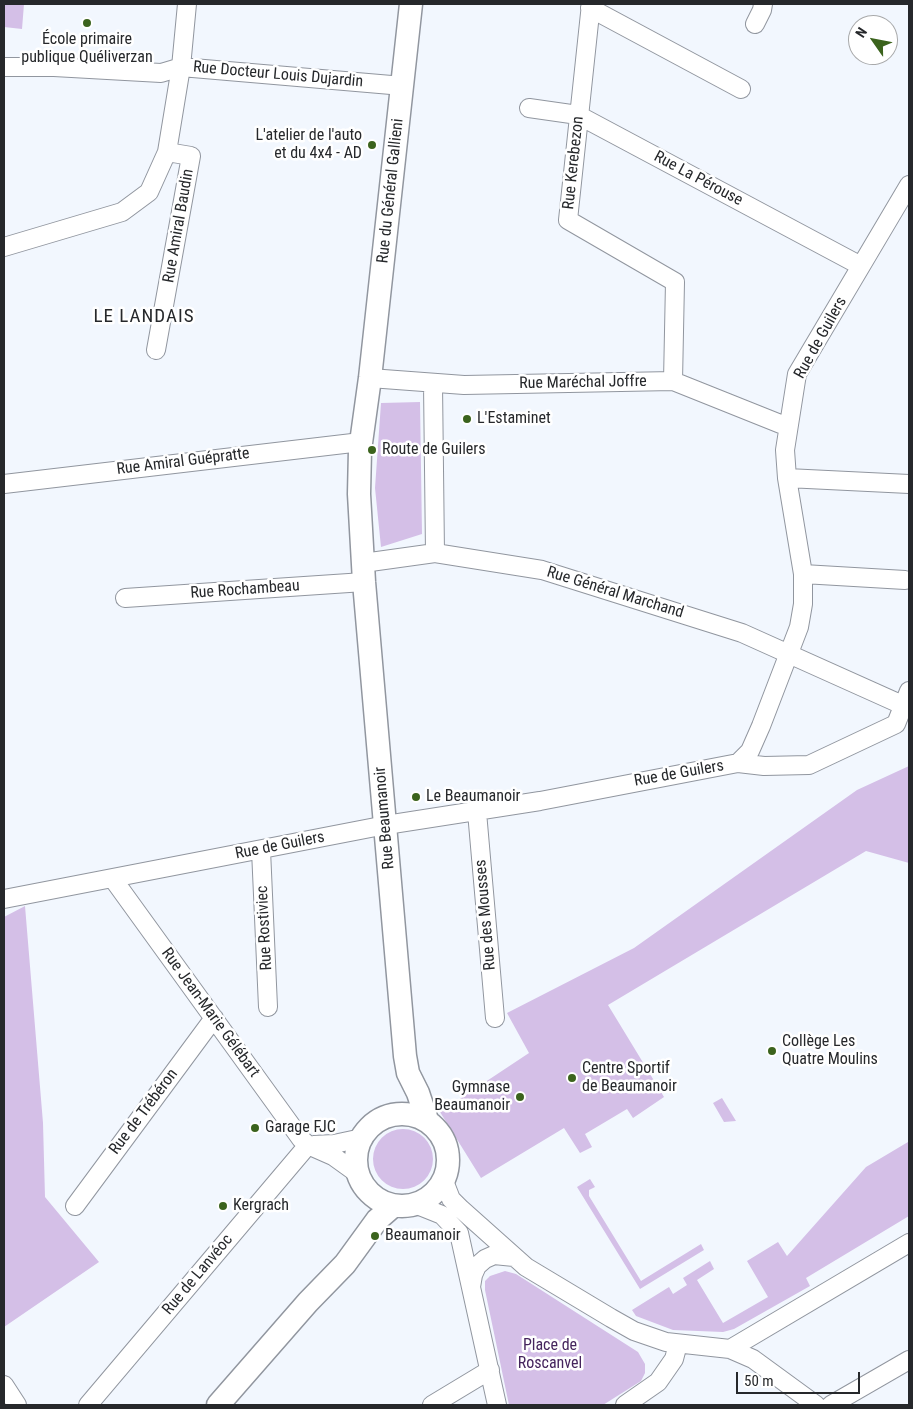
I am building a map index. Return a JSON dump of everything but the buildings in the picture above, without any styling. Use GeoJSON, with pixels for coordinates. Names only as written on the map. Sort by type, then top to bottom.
{"type":"FeatureCollection","features":[{"type":"Feature","properties":{"kind":"main road","name":"Rue du Général Gallieni"},"geometry":{"type":"LineString","coordinates":[[361,442],[370,378],[411,4]]}},
{"type":"Feature","properties":{"kind":"main road","name":"Rue Beaumanoir"},"geometry":{"type":"LineString","coordinates":[[361,442],[359,494],[364,573],[408,1073],[403,1092],[390,1115]]}},
{"type":"Feature","properties":{"kind":"main road","name":"Rue Beaumanoir"},"geometry":{"type":"LineString","coordinates":[[408,1073],[418,1093],[427,1120]]}},
{"type":"Feature","properties":{"kind":"main road"},"geometry":{"type":"LineString","coordinates":[[308,1302],[358,1227],[363,1213],[361,1181],[356,1155],[362,1138],[374,1124],[390,1115],[409,1114],[427,1120],[437,1129],[445,1141],[449,1154],[448,1168],[444,1181],[437,1191],[417,1205],[393,1206],[373,1197],[361,1181]]}},
{"type":"Feature","properties":{"kind":"main road"},"geometry":{"type":"LineString","coordinates":[[218,1405],[308,1302],[345,1264],[377,1220],[393,1206]]}},
{"type":"Feature","properties":{"kind":"street"},"geometry":{"type":"LineString","coordinates":[[4,247],[122,212],[149,192],[167,152],[181,67],[187,4]]}},
{"type":"Feature","properties":{"kind":"street"},"geometry":{"type":"LineString","coordinates":[[754,24],[762,10],[763,4]]}},
{"type":"Feature","properties":{"kind":"street"},"geometry":{"type":"LineString","coordinates":[[590,6],[741,89]]}},
{"type":"Feature","properties":{"kind":"street","name":"Rue Kerebezon"},"geometry":{"type":"LineString","coordinates":[[590,6],[568,220],[675,282],[673,381]]}},
{"type":"Feature","properties":{"kind":"street","name":"Rue Docteur Louis Dujardin"},"geometry":{"type":"LineString","coordinates":[[4,67],[54,67],[161,73],[181,67],[403,86]]}},
{"type":"Feature","properties":{"kind":"street","name":"Rue La Pérouse"},"geometry":{"type":"LineString","coordinates":[[529,108],[578,116],[862,266]]}},
{"type":"Feature","properties":{"kind":"street","name":"Rue Amiral Baudin"},"geometry":{"type":"LineString","coordinates":[[156,350],[191,156],[167,152]]}},
{"type":"Feature","properties":{"kind":"street","name":"Rue de Guilers"},"geometry":{"type":"LineString","coordinates":[[4,899],[386,826],[477,812],[738,763],[750,751],[790,653],[799,627],[803,604],[803,574],[787,478],[785,450],[797,374],[908,189]]}},
{"type":"Feature","properties":{"kind":"street","name":"Rue Maréchal Joffre"},"geometry":{"type":"LineString","coordinates":[[370,378],[433,384],[673,381],[788,427]]}},
{"type":"Feature","properties":{"kind":"street"},"geometry":{"type":"LineString","coordinates":[[433,384],[436,553]]}},
{"type":"Feature","properties":{"kind":"street","name":"Rue Amiral Guépratte"},"geometry":{"type":"LineString","coordinates":[[4,484],[361,442]]}},
{"type":"Feature","properties":{"kind":"street"},"geometry":{"type":"LineString","coordinates":[[787,478],[909,484]]}},
{"type":"Feature","properties":{"kind":"street","name":"Rue Général Marchand"},"geometry":{"type":"LineString","coordinates":[[364,573],[436,553],[542,570],[742,633],[907,702]]}},
{"type":"Feature","properties":{"kind":"street","name":"Rue Rochambeau"},"geometry":{"type":"LineString","coordinates":[[125,598],[364,573]]}},
{"type":"Feature","properties":{"kind":"street"},"geometry":{"type":"LineString","coordinates":[[803,574],[905,580]]}},
{"type":"Feature","properties":{"kind":"street"},"geometry":{"type":"LineString","coordinates":[[738,763],[764,766],[809,765],[896,724],[907,702]]}},
{"type":"Feature","properties":{"kind":"street","name":"Rue des Mousses"},"geometry":{"type":"LineString","coordinates":[[477,812],[494,1018]]}},
{"type":"Feature","properties":{"kind":"street","name":"Rue Rostiviec"},"geometry":{"type":"LineString","coordinates":[[261,850],[268,1007]]}},
{"type":"Feature","properties":{"kind":"street","name":"Rue Jean-Marie Gélébart"},"geometry":{"type":"LineString","coordinates":[[113,879],[308,1146]]}},
{"type":"Feature","properties":{"kind":"street","name":"Rue de Trébéron"},"geometry":{"type":"LineString","coordinates":[[75,1206],[214,1018]]}},
{"type":"Feature","properties":{"kind":"street"},"geometry":{"type":"LineString","coordinates":[[308,1146],[334,1144],[362,1138]]}},
{"type":"Feature","properties":{"kind":"street"},"geometry":{"type":"LineString","coordinates":[[308,1146],[333,1156],[361,1181]]}},
{"type":"Feature","properties":{"kind":"street","name":"Rue de Lanvéoc"},"geometry":{"type":"LineString","coordinates":[[88,1405],[308,1146]]}},
{"type":"Feature","properties":{"kind":"street"},"geometry":{"type":"LineString","coordinates":[[444,1181],[452,1199],[460,1209],[526,1267],[634,1331],[678,1344],[730,1348],[753,1359],[816,1405]]}},
{"type":"Feature","properties":{"kind":"street"},"geometry":{"type":"LineString","coordinates":[[417,1205],[442,1215],[459,1232],[497,1405]]}},
{"type":"Feature","properties":{"kind":"street"},"geometry":{"type":"LineString","coordinates":[[730,1348],[909,1243]]}},
{"type":"Feature","properties":{"kind":"street"},"geometry":{"type":"LineString","coordinates":[[473,1295],[472,1280],[477,1266],[494,1255],[514,1257]]}},
{"type":"Feature","properties":{"kind":"street"},"geometry":{"type":"LineString","coordinates":[[625,1405],[658,1382],[674,1359],[678,1344]]}},
{"type":"Feature","properties":{"kind":"street"},"geometry":{"type":"LineString","coordinates":[[832,1405],[909,1360]]}},
{"type":"Feature","properties":{"kind":"street"},"geometry":{"type":"LineString","coordinates":[[432,1405],[490,1370]]}},
{"type":"Feature","properties":{"kind":"street"},"geometry":{"type":"LineString","coordinates":[[4,1385],[17,1405]]}},
{"type":"Feature","properties":{"kind":"green space"},"geometry":{"type":"Polygon","coordinates":[[[4,4],[24,4],[22,29],[4,27],[4,4]]]}},
{"type":"Feature","properties":{"kind":"green space"},"geometry":{"type":"Polygon","coordinates":[[[420,402],[422,534],[381,547],[375,488],[381,403],[420,402]]]}},
{"type":"Feature","properties":{"kind":"green space"},"geometry":{"type":"Polygon","coordinates":[[[909,766],[909,863],[866,851],[608,1005],[664,1097],[633,1118],[627,1109],[585,1134],[592,1147],[580,1153],[564,1128],[481,1178],[440,1112],[529,1053],[507,1013],[634,948],[857,790],[909,766]]]}},
{"type":"Feature","properties":{"kind":"green space"},"geometry":{"type":"Polygon","coordinates":[[[25,906],[43,1123],[45,1197],[99,1262],[4,1327],[4,917],[25,906]]]}},
{"type":"Feature","properties":{"kind":"green space"},"geometry":{"type":"Polygon","coordinates":[[[722,1098],[736,1121],[724,1122],[713,1103],[722,1098]]]}},
{"type":"Feature","properties":{"kind":"green space"},"geometry":{"type":"Polygon","coordinates":[[[403,1129],[420,1134],[428,1142],[433,1159],[428,1176],[420,1184],[403,1189],[386,1184],[378,1176],[373,1159],[378,1142],[386,1134],[403,1129]]]}},
{"type":"Feature","properties":{"kind":"green space"},"geometry":{"type":"Polygon","coordinates":[[[908,1142],[909,1216],[806,1278],[810,1286],[734,1329],[723,1332],[673,1330],[636,1316],[632,1310],[669,1287],[673,1294],[687,1285],[683,1278],[710,1261],[714,1269],[697,1280],[723,1323],[768,1297],[747,1261],[778,1242],[787,1256],[866,1167],[908,1142]]]}},
{"type":"Feature","properties":{"kind":"green space"},"geometry":{"type":"Polygon","coordinates":[[[590,1179],[595,1187],[589,1190],[589,1196],[641,1281],[701,1244],[704,1250],[640,1289],[577,1187],[590,1179]]]}},
{"type":"Feature","properties":{"kind":"green space","name":"Place de Roscanvel"},"geometry":{"type":"Polygon","coordinates":[[[505,1271],[516,1274],[638,1352],[645,1364],[645,1373],[641,1381],[603,1405],[509,1405],[485,1290],[485,1281],[490,1276],[505,1271]]]}},
{"type":"Feature","properties":{"kind":"place","name":"École primaire publique Quéliverzan"},"geometry":{"type":"Point","coordinates":[87,23]}},
{"type":"Feature","properties":{"kind":"place","name":"L'atelier de l'auto et du 4x4 - AD"},"geometry":{"type":"Point","coordinates":[372,145]}},
{"type":"Feature","properties":{"kind":"place","name":"L'Estaminet"},"geometry":{"type":"Point","coordinates":[467,419]}},
{"type":"Feature","properties":{"kind":"place","name":"Route de Guilers"},"geometry":{"type":"Point","coordinates":[372,450]}},
{"type":"Feature","properties":{"kind":"place","name":"Le Beaumanoir"},"geometry":{"type":"Point","coordinates":[416,797]}},
{"type":"Feature","properties":{"kind":"place","name":"Collège Les Quatre Moulins"},"geometry":{"type":"Point","coordinates":[772,1051]}},
{"type":"Feature","properties":{"kind":"place","name":"Centre Sportif de Beaumanoir"},"geometry":{"type":"Point","coordinates":[572,1078]}},
{"type":"Feature","properties":{"kind":"place","name":"Gymnase Beaumanoir"},"geometry":{"type":"Point","coordinates":[520,1097]}},
{"type":"Feature","properties":{"kind":"place","name":"Garage FJC"},"geometry":{"type":"Point","coordinates":[255,1128]}},
{"type":"Feature","properties":{"kind":"place","name":"Kergrach"},"geometry":{"type":"Point","coordinates":[223,1206]}},
{"type":"Feature","properties":{"kind":"place","name":"Beaumanoir"},"geometry":{"type":"Point","coordinates":[375,1236]}},
{"type":"Feature","properties":{"kind":"district","name":"LE LANDAIS"},"geometry":{"type":"Point","coordinates":[144,317]}}]}
